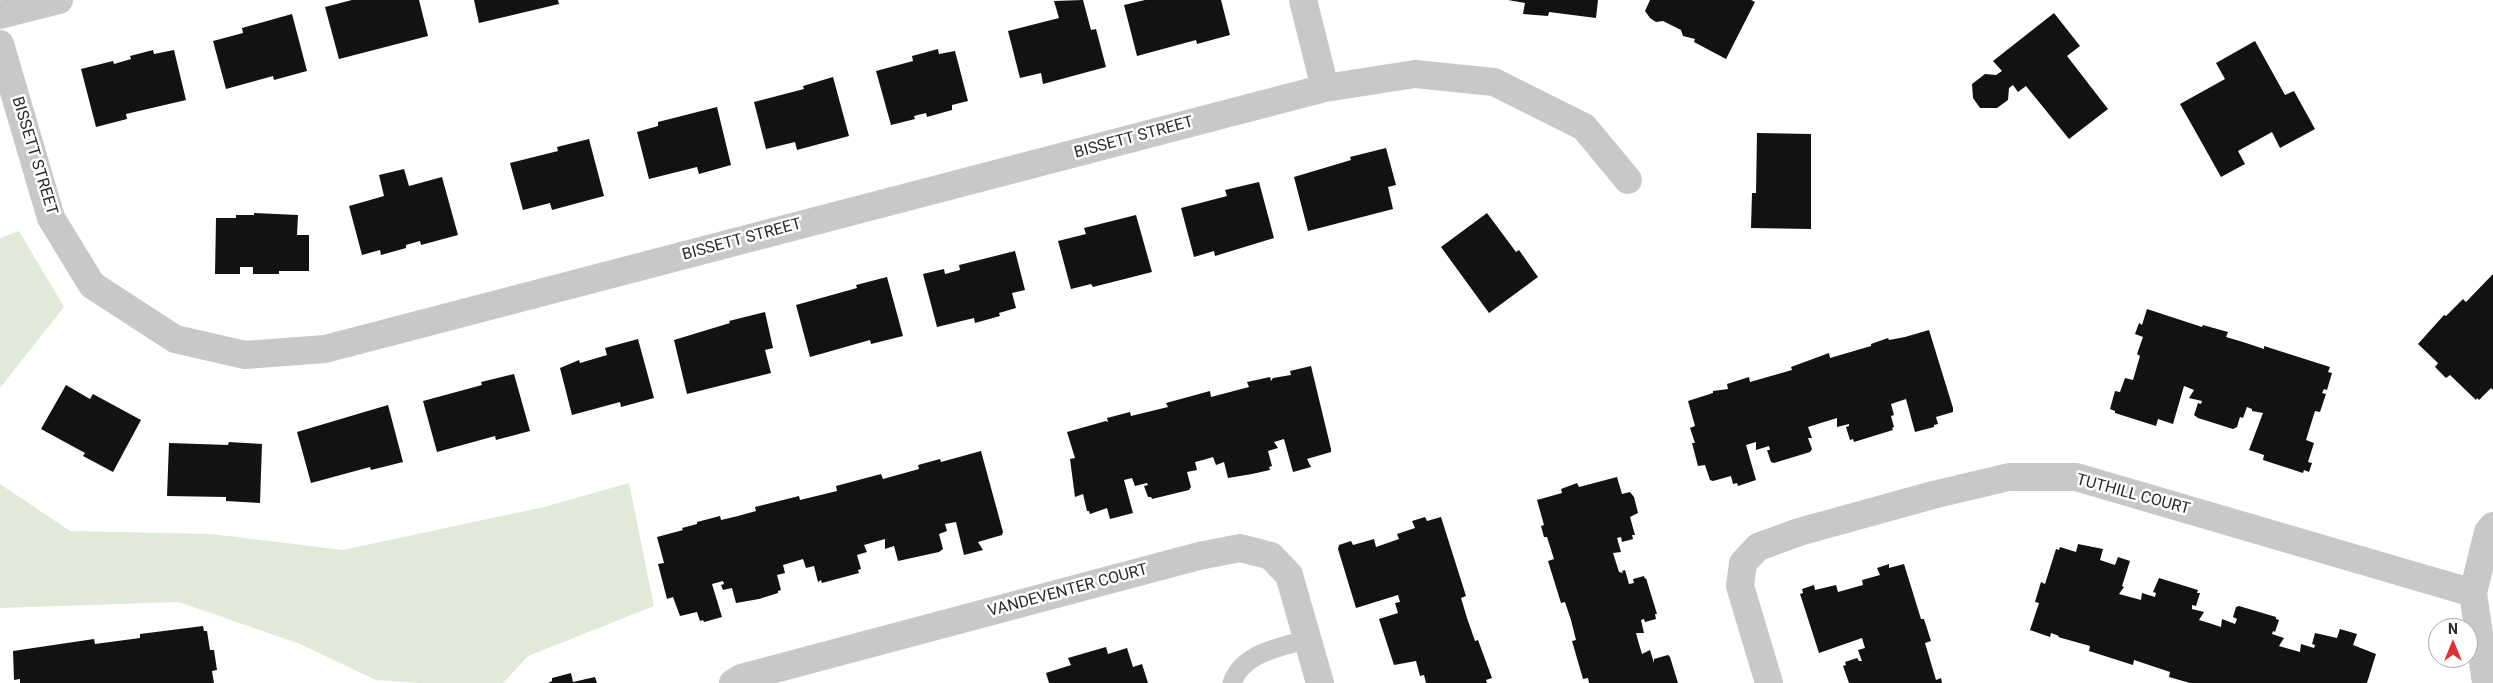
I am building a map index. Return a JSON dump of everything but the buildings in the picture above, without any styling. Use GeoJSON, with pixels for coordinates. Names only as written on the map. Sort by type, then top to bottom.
{"type":"FeatureCollection","features":[{"type":"Feature","properties":{"kind":"street"},"geometry":{"type":"LineString","coordinates":[[0,15],[59,0]]}},
{"type":"Feature","properties":{"kind":"street"},"geometry":{"type":"LineString","coordinates":[[1303,0],[1325,88]]}},
{"type":"Feature","properties":{"kind":"street","name":"BISSETT STREET"},"geometry":{"type":"LineString","coordinates":[[0,44],[51,218],[92,285],[175,339],[246,355],[325,348],[1325,88],[1415,74],[1494,82],[1584,127],[1628,180]]}},
{"type":"Feature","properties":{"kind":"street","name":"TUTHILL COURT"},"geometry":{"type":"LineString","coordinates":[[1769,683],[1740,586],[1743,563],[1758,547],[1827,524],[2009,477],[2076,477],[2474,593]]}},
{"type":"Feature","properties":{"kind":"street"},"geometry":{"type":"LineString","coordinates":[[2486,683],[2474,593],[2488,532],[2493,526]]}},
{"type":"Feature","properties":{"kind":"street","name":"VANDEVENTER COURT"},"geometry":{"type":"LineString","coordinates":[[733,683],[751,676],[1180,562],[1240,548],[1271,556],[1288,575],[1320,683]]}},
{"type":"Feature","properties":{"kind":"lane"},"geometry":{"type":"LineString","coordinates":[[1232,683],[1236,670],[1252,657],[1308,639]]}},
{"type":"Feature","properties":{"kind":"green space"},"geometry":{"type":"Polygon","coordinates":[[[19,231],[64,307],[0,388],[0,238],[19,231]]]}},
{"type":"Feature","properties":{"kind":"green space"},"geometry":{"type":"Polygon","coordinates":[[[629,483],[654,606],[528,656],[503,683],[421,683],[376,680],[300,644],[179,602],[0,608],[0,484],[70,531],[211,534],[343,550],[544,507],[629,483]]]}}]}
